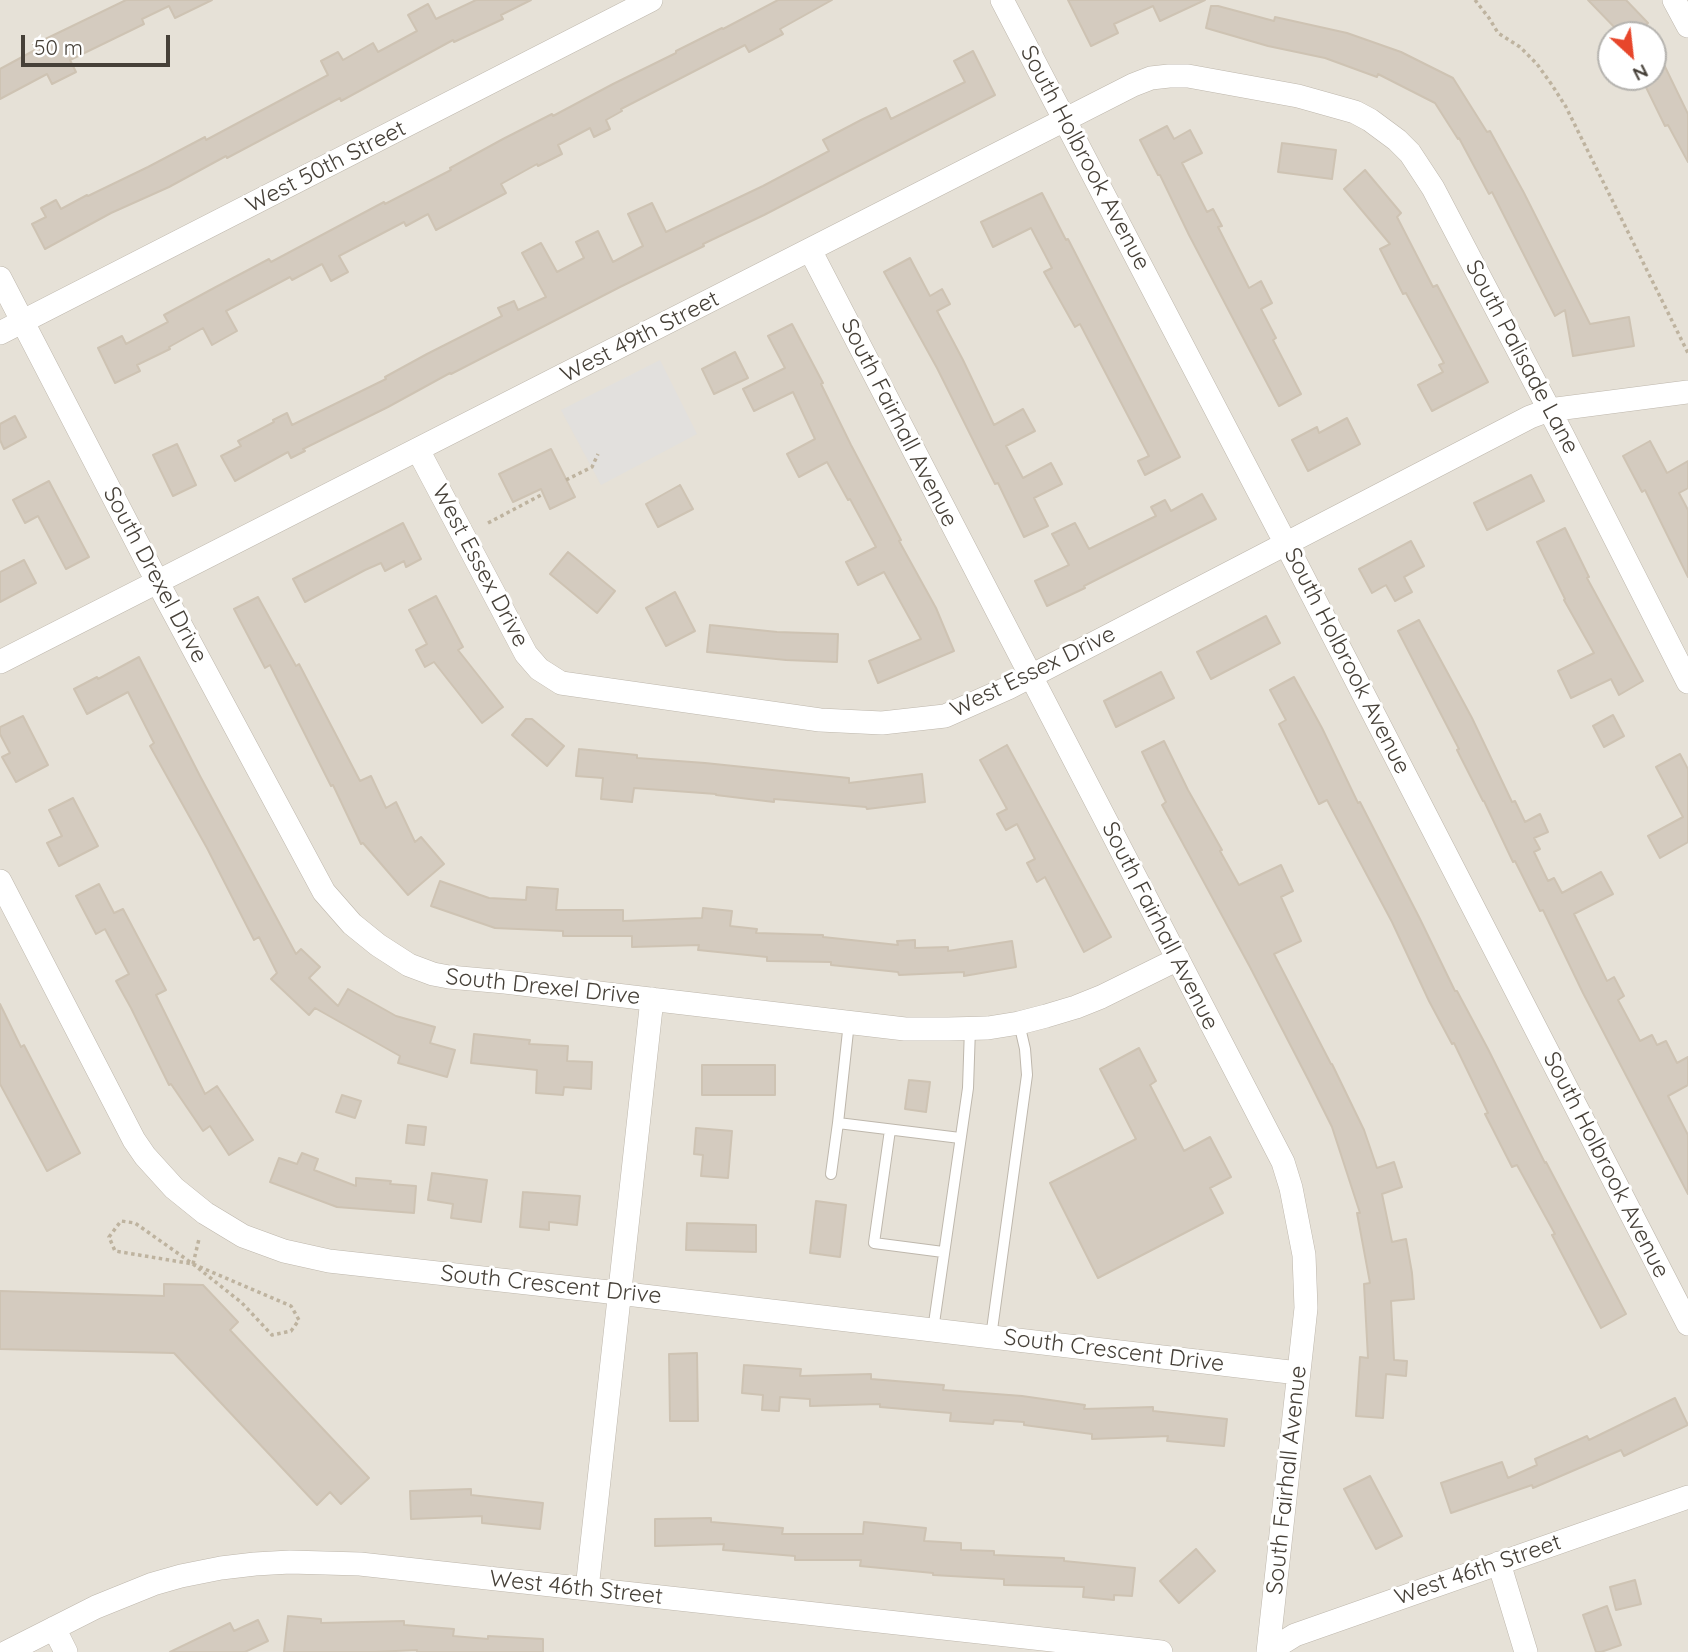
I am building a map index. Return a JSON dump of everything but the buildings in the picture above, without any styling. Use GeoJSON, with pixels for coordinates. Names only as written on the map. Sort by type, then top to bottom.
{"type":"FeatureCollection","features":[{"type":"Feature","properties":{"kind":"street","name":"West 50th Street"},"geometry":{"type":"LineString","coordinates":[[0,333],[651,0]]}},
{"type":"Feature","properties":{"kind":"street","name":"South Holbrook Avenue"},"geometry":{"type":"LineString","coordinates":[[1002,0],[1688,1324]]}},
{"type":"Feature","properties":{"kind":"street"},"geometry":{"type":"LineString","coordinates":[[1674,0],[1688,26]]}},
{"type":"Feature","properties":{"kind":"street","name":"West 49th Street"},"geometry":{"type":"LineString","coordinates":[[0,662],[1133,85],[1151,78],[1188,76],[1294,95]]}},
{"type":"Feature","properties":{"kind":"street","name":"South Palisade Lane"},"geometry":{"type":"LineString","coordinates":[[1294,95],[1355,112],[1397,140],[1410,153],[1433,188],[1688,682]]}},
{"type":"Feature","properties":{"kind":"street","name":"South Fairhall Avenue"},"geometry":{"type":"LineString","coordinates":[[810,250],[1283,1162],[1292,1188],[1304,1255],[1306,1308],[1271,1652]]}},
{"type":"Feature","properties":{"kind":"street","name":"South Drexel Drive"},"geometry":{"type":"LineString","coordinates":[[0,278],[158,583],[324,892],[352,924],[408,965],[449,977],[905,1029],[970,1028],[1019,1023],[1089,1002],[1178,959]]}},
{"type":"Feature","properties":{"kind":"street","name":"West Essex Drive"},"geometry":{"type":"LineString","coordinates":[[418,450],[526,654],[539,669],[561,683],[820,720],[882,723],[945,716],[1030,676],[1530,417],[1549,410],[1688,392]]}},
{"type":"Feature","properties":{"kind":"street","name":"South Crescent Drive"},"geometry":{"type":"LineString","coordinates":[[0,881],[134,1140],[174,1188],[205,1213],[243,1236],[306,1257],[1298,1373]]}},
{"type":"Feature","properties":{"kind":"street"},"geometry":{"type":"LineString","coordinates":[[587,1589],[652,999]]}},
{"type":"Feature","properties":{"kind":"street","name":"West 46th Street"},"geometry":{"type":"LineString","coordinates":[[1271,1652],[1295,1635],[1688,1497]]}},
{"type":"Feature","properties":{"kind":"street","name":"West 46th Street"},"geometry":{"type":"LineString","coordinates":[[7,1652],[96,1607],[153,1584],[181,1576],[255,1564],[318,1562],[360,1564],[1161,1652]]}},
{"type":"Feature","properties":{"kind":"street"},"geometry":{"type":"LineString","coordinates":[[1499,1563],[1525,1652]]}},
{"type":"Feature","properties":{"kind":"street"},"geometry":{"type":"LineString","coordinates":[[54,1628],[66,1652]]}},
{"type":"Feature","properties":{"kind":"lane"},"geometry":{"type":"LineString","coordinates":[[831,1174],[849,1022]]}},
{"type":"Feature","properties":{"kind":"lane"},"geometry":{"type":"LineString","coordinates":[[991,1336],[1027,1075],[1019,1023]]}},
{"type":"Feature","properties":{"kind":"lane"},"geometry":{"type":"LineString","coordinates":[[933,1330],[968,1088],[970,1028]]}},
{"type":"Feature","properties":{"kind":"lane"},"geometry":{"type":"LineString","coordinates":[[838,1123],[960,1139]]}},
{"type":"Feature","properties":{"kind":"lane"},"geometry":{"type":"LineString","coordinates":[[890,1130],[874,1243],[943,1252]]}},
{"type":"Feature","properties":{"kind":"path"},"geometry":{"type":"LineString","coordinates":[[1475,0],[1497,33],[1520,47],[1537,64],[1566,107],[1688,353]]}},
{"type":"Feature","properties":{"kind":"path"},"geometry":{"type":"LineString","coordinates":[[566,480],[592,467],[598,454]]}},
{"type":"Feature","properties":{"kind":"path"},"geometry":{"type":"LineString","coordinates":[[488,523],[543,495]]}},
{"type":"Feature","properties":{"kind":"path"},"geometry":{"type":"LineString","coordinates":[[193,1264],[115,1251],[109,1237],[121,1220],[135,1223],[193,1264],[242,1303],[272,1335],[291,1331],[299,1320],[291,1306],[193,1264]]}},
{"type":"Feature","properties":{"kind":"path"},"geometry":{"type":"LineString","coordinates":[[193,1264],[199,1239]]}},
{"type":"Feature","properties":{"kind":"shaded area"},"geometry":{"type":"Polygon","coordinates":[[[0,0],[1688,0],[1688,1652],[0,1652],[0,0]]]}},
{"type":"Feature","properties":{"kind":"shaded area"},"geometry":{"type":"Polygon","coordinates":[[[660,360],[697,434],[601,485],[561,410],[660,360]]]}}]}
